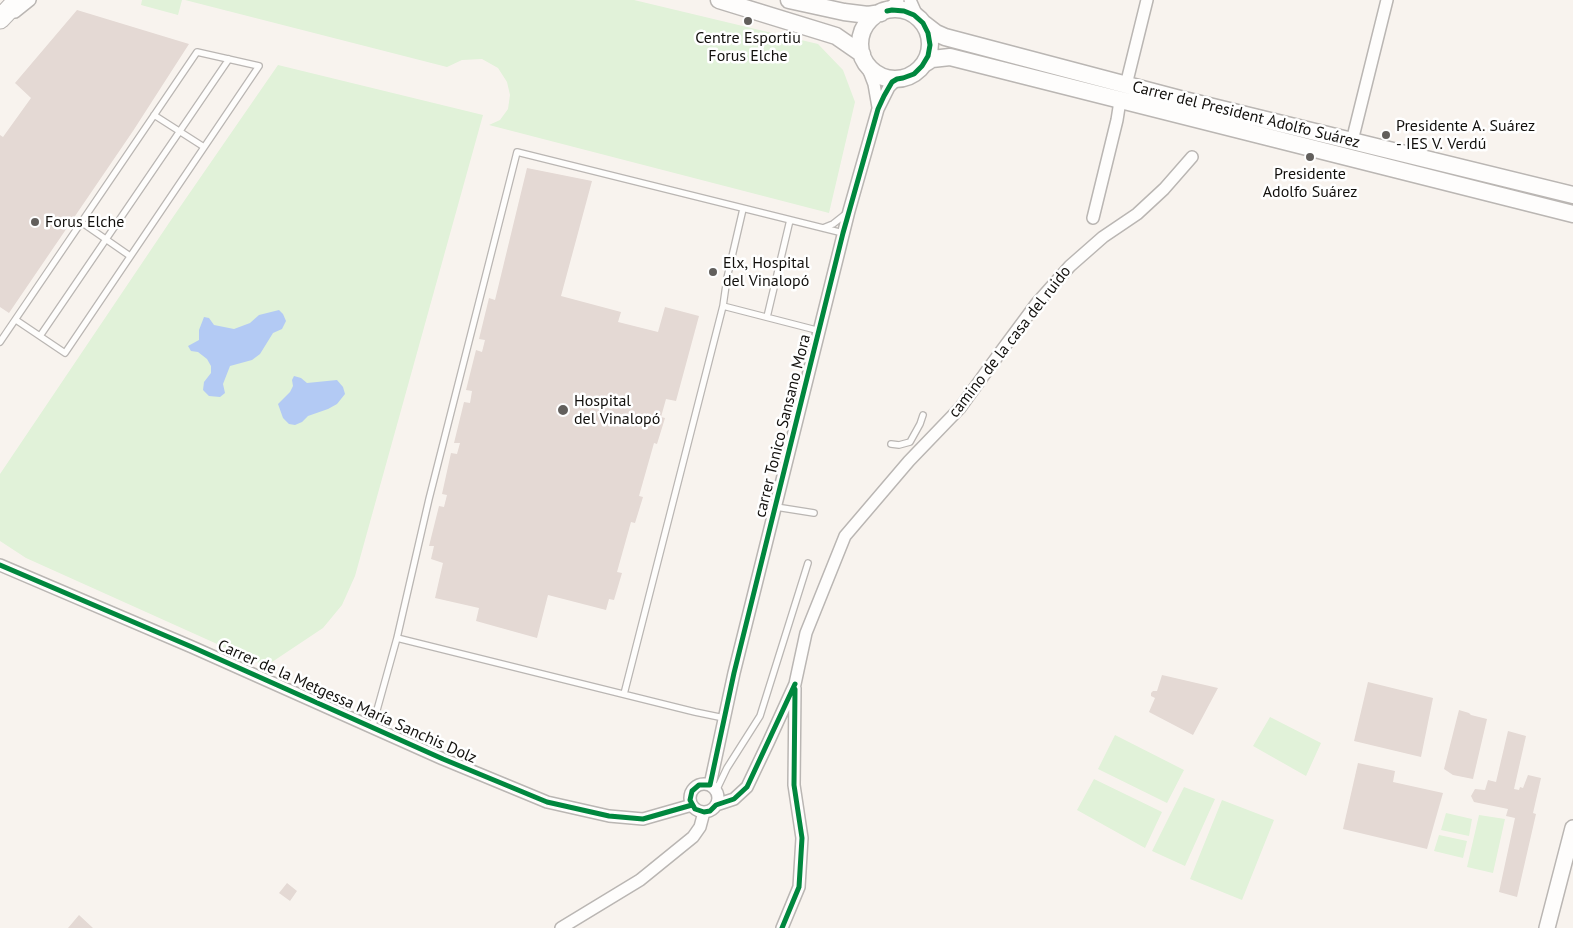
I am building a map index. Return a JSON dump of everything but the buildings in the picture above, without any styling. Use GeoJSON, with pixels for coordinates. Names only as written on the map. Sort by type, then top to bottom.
{"type":"FeatureCollection","features":[{"type":"Feature","properties":{"kind":"highway"},"geometry":{"type":"LineString","coordinates":[[0,20],[18,0]]}},
{"type":"Feature","properties":{"kind":"main road"},"geometry":{"type":"LineString","coordinates":[[719,0],[836,36],[864,59],[871,70],[881,76],[897,79],[914,74],[924,64],[928,56],[930,44],[928,33],[920,21],[904,11],[888,8],[868,14],[854,14],[789,0]]}},
{"type":"Feature","properties":{"kind":"main road"},"geometry":{"type":"LineString","coordinates":[[864,59],[861,39],[864,28],[871,19],[888,8]]}},
{"type":"Feature","properties":{"kind":"main road","name":"Carrer del President Adolfo Suárez"},"geometry":{"type":"LineString","coordinates":[[920,21],[945,37],[1126,85],[1573,195]]}},
{"type":"Feature","properties":{"kind":"main road","name":"Carrer del President Adolfo Suárez"},"geometry":{"type":"LineString","coordinates":[[924,64],[932,60],[950,57],[1573,214]]}},
{"type":"Feature","properties":{"kind":"street"},"geometry":{"type":"LineString","coordinates":[[0,20],[30,0]]}},
{"type":"Feature","properties":{"kind":"street"},"geometry":{"type":"LineString","coordinates":[[910,0],[920,21]]}},
{"type":"Feature","properties":{"kind":"street"},"geometry":{"type":"LineString","coordinates":[[1126,85],[1147,0]]}},
{"type":"Feature","properties":{"kind":"street"},"geometry":{"type":"LineString","coordinates":[[1352,141],[1387,0]]}},
{"type":"Feature","properties":{"kind":"street","name":"carrer Tonico Sansano Mora"},"geometry":{"type":"LineString","coordinates":[[864,59],[874,84],[878,109]]}},
{"type":"Feature","properties":{"kind":"street","name":"carrer Tonico Sansano Mora"},"geometry":{"type":"LineString","coordinates":[[713,788],[724,718],[843,233],[878,109],[889,87],[897,79]]}},
{"type":"Feature","properties":{"kind":"street"},"geometry":{"type":"LineString","coordinates":[[1093,218],[1120,101]]}},
{"type":"Feature","properties":{"kind":"street","name":"camino de la casa del ruido"},"geometry":{"type":"LineString","coordinates":[[795,684],[806,633],[845,536],[909,461],[960,408],[1013,334],[1070,266],[1103,237],[1137,214],[1164,189],[1192,156]]}},
{"type":"Feature","properties":{"kind":"street","name":"Carrer de la Metgessa María Sanchis Dolz"},"geometry":{"type":"LineString","coordinates":[[0,565],[192,647],[372,728],[547,802],[609,816],[643,819],[692,805]]}},
{"type":"Feature","properties":{"kind":"street"},"geometry":{"type":"LineString","coordinates":[[716,805],[718,799],[713,788],[704,784],[695,787],[690,796],[695,809],[704,812],[710,811],[716,805],[734,799],[747,787],[795,684]]}},
{"type":"Feature","properties":{"kind":"street"},"geometry":{"type":"LineString","coordinates":[[782,928],[799,887],[802,838],[794,785],[795,684]]}},
{"type":"Feature","properties":{"kind":"street"},"geometry":{"type":"LineString","coordinates":[[561,928],[640,880],[693,838],[700,827],[704,812]]}},
{"type":"Feature","properties":{"kind":"street"},"geometry":{"type":"LineString","coordinates":[[1547,928],[1573,828]]}},
{"type":"Feature","properties":{"kind":"lane"},"geometry":{"type":"LineString","coordinates":[[0,342],[197,52],[259,66],[65,353],[16,320]]}},
{"type":"Feature","properties":{"kind":"lane"},"geometry":{"type":"LineString","coordinates":[[40,336],[228,59]]}},
{"type":"Feature","properties":{"kind":"lane"},"geometry":{"type":"LineString","coordinates":[[154,115],[204,147]]}},
{"type":"Feature","properties":{"kind":"lane"},"geometry":{"type":"LineString","coordinates":[[372,728],[397,638],[429,499],[518,152],[843,233]]}},
{"type":"Feature","properties":{"kind":"lane"},"geometry":{"type":"LineString","coordinates":[[624,694],[722,306],[743,209]]}},
{"type":"Feature","properties":{"kind":"lane"},"geometry":{"type":"LineString","coordinates":[[823,228],[833,224],[849,210]]}},
{"type":"Feature","properties":{"kind":"lane"},"geometry":{"type":"LineString","coordinates":[[767,317],[790,220]]}},
{"type":"Feature","properties":{"kind":"lane"},"geometry":{"type":"LineString","coordinates":[[81,222],[130,256]]}},
{"type":"Feature","properties":{"kind":"lane"},"geometry":{"type":"LineString","coordinates":[[722,306],[820,331]]}},
{"type":"Feature","properties":{"kind":"lane"},"geometry":{"type":"LineString","coordinates":[[890,444],[899,445],[910,442],[923,415]]}},
{"type":"Feature","properties":{"kind":"lane"},"geometry":{"type":"LineString","coordinates":[[776,508],[814,513]]}},
{"type":"Feature","properties":{"kind":"lane"},"geometry":{"type":"LineString","coordinates":[[713,788],[760,716],[808,563]]}},
{"type":"Feature","properties":{"kind":"lane"},"geometry":{"type":"LineString","coordinates":[[397,638],[724,718]]}},
{"type":"Feature","properties":{"kind":"green space"},"geometry":{"type":"Polygon","coordinates":[[[142,0],[182,0],[178,15],[141,5],[142,0]]]}},
{"type":"Feature","properties":{"kind":"green space"},"geometry":{"type":"Polygon","coordinates":[[[185,0],[634,0],[818,44],[843,70],[855,102],[829,213],[489,125],[500,120],[508,109],[510,95],[507,82],[498,68],[482,59],[462,60],[447,67],[185,0]]]}},
{"type":"Feature","properties":{"kind":"green space"},"geometry":{"type":"Polygon","coordinates":[[[278,65],[483,115],[355,576],[342,605],[323,628],[266,666],[26,558],[0,541],[0,474],[278,65]]]}},
{"type":"Feature","properties":{"kind":"green space"},"geometry":{"type":"Polygon","coordinates":[[[1270,717],[1321,743],[1306,776],[1253,746],[1270,717]]]}},
{"type":"Feature","properties":{"kind":"green space"},"geometry":{"type":"Polygon","coordinates":[[[1115,735],[1184,770],[1167,803],[1098,769],[1115,735]]]}},
{"type":"Feature","properties":{"kind":"green space"},"geometry":{"type":"Polygon","coordinates":[[[1094,779],[1162,812],[1145,848],[1077,810],[1094,779]]]}},
{"type":"Feature","properties":{"kind":"green space"},"geometry":{"type":"Polygon","coordinates":[[[1184,787],[1215,799],[1185,866],[1152,851],[1184,787]]]}},
{"type":"Feature","properties":{"kind":"green space"},"geometry":{"type":"Polygon","coordinates":[[[1222,800],[1274,820],[1242,900],[1190,879],[1222,800]]]}},
{"type":"Feature","properties":{"kind":"green space"},"geometry":{"type":"Polygon","coordinates":[[[1446,813],[1472,819],[1469,836],[1441,830],[1446,813]]]}},
{"type":"Feature","properties":{"kind":"green space"},"geometry":{"type":"Polygon","coordinates":[[[1479,815],[1505,819],[1493,873],[1467,867],[1479,815]]]}},
{"type":"Feature","properties":{"kind":"green space"},"geometry":{"type":"Polygon","coordinates":[[[1439,835],[1467,841],[1463,858],[1434,851],[1439,835]]]}},
{"type":"Feature","properties":{"kind":"water"},"geometry":{"type":"Polygon","coordinates":[[[279,310],[286,321],[282,329],[273,333],[260,354],[252,360],[230,366],[223,384],[225,393],[220,397],[209,396],[203,390],[204,382],[211,373],[211,366],[207,359],[198,352],[191,351],[188,346],[199,340],[199,330],[204,317],[209,318],[214,325],[234,329],[250,323],[259,315],[279,310]]]}},
{"type":"Feature","properties":{"kind":"water"},"geometry":{"type":"Polygon","coordinates":[[[294,376],[301,378],[307,383],[337,380],[343,387],[345,394],[337,404],[328,409],[308,416],[302,422],[295,425],[289,424],[283,418],[278,404],[290,392],[294,376]]]}},
{"type":"Feature","properties":{"kind":"cycle path"},"geometry":{"type":"LineString","coordinates":[[795,684],[747,787],[734,799],[716,805],[710,811],[704,812],[695,809],[690,800],[692,791],[699,785],[710,785],[734,673],[843,233],[878,109],[892,82],[914,74],[928,56],[930,45],[928,33],[923,23],[914,15],[904,11],[887,11]]}},
{"type":"Feature","properties":{"kind":"cycle path"},"geometry":{"type":"LineString","coordinates":[[0,565],[192,647],[443,759],[547,802],[609,816],[643,819],[692,805]]}},
{"type":"Feature","properties":{"kind":"cycle path"},"geometry":{"type":"LineString","coordinates":[[782,928],[799,887],[802,838],[794,785],[795,689]]}},
{"type":"Feature","properties":{"kind":"place","name":"Centre Esportiu Forus Elche"},"geometry":{"type":"Point","coordinates":[748,21]}},
{"type":"Feature","properties":{"kind":"place","name":"Presidente A. Suárez - IES V. Verdú"},"geometry":{"type":"Point","coordinates":[1386,135]}},
{"type":"Feature","properties":{"kind":"place","name":"Presidente Adolfo Suárez"},"geometry":{"type":"Point","coordinates":[1310,157]}},
{"type":"Feature","properties":{"kind":"place","name":"Forus Elche"},"geometry":{"type":"Point","coordinates":[35,222]}},
{"type":"Feature","properties":{"kind":"place","name":"Elx, Hospital del Vinalopó"},"geometry":{"type":"Point","coordinates":[713,272]}},
{"type":"Feature","properties":{"kind":"place","name":"Hospital del Vinalopó"},"geometry":{"type":"Point","coordinates":[563,410]}}]}
